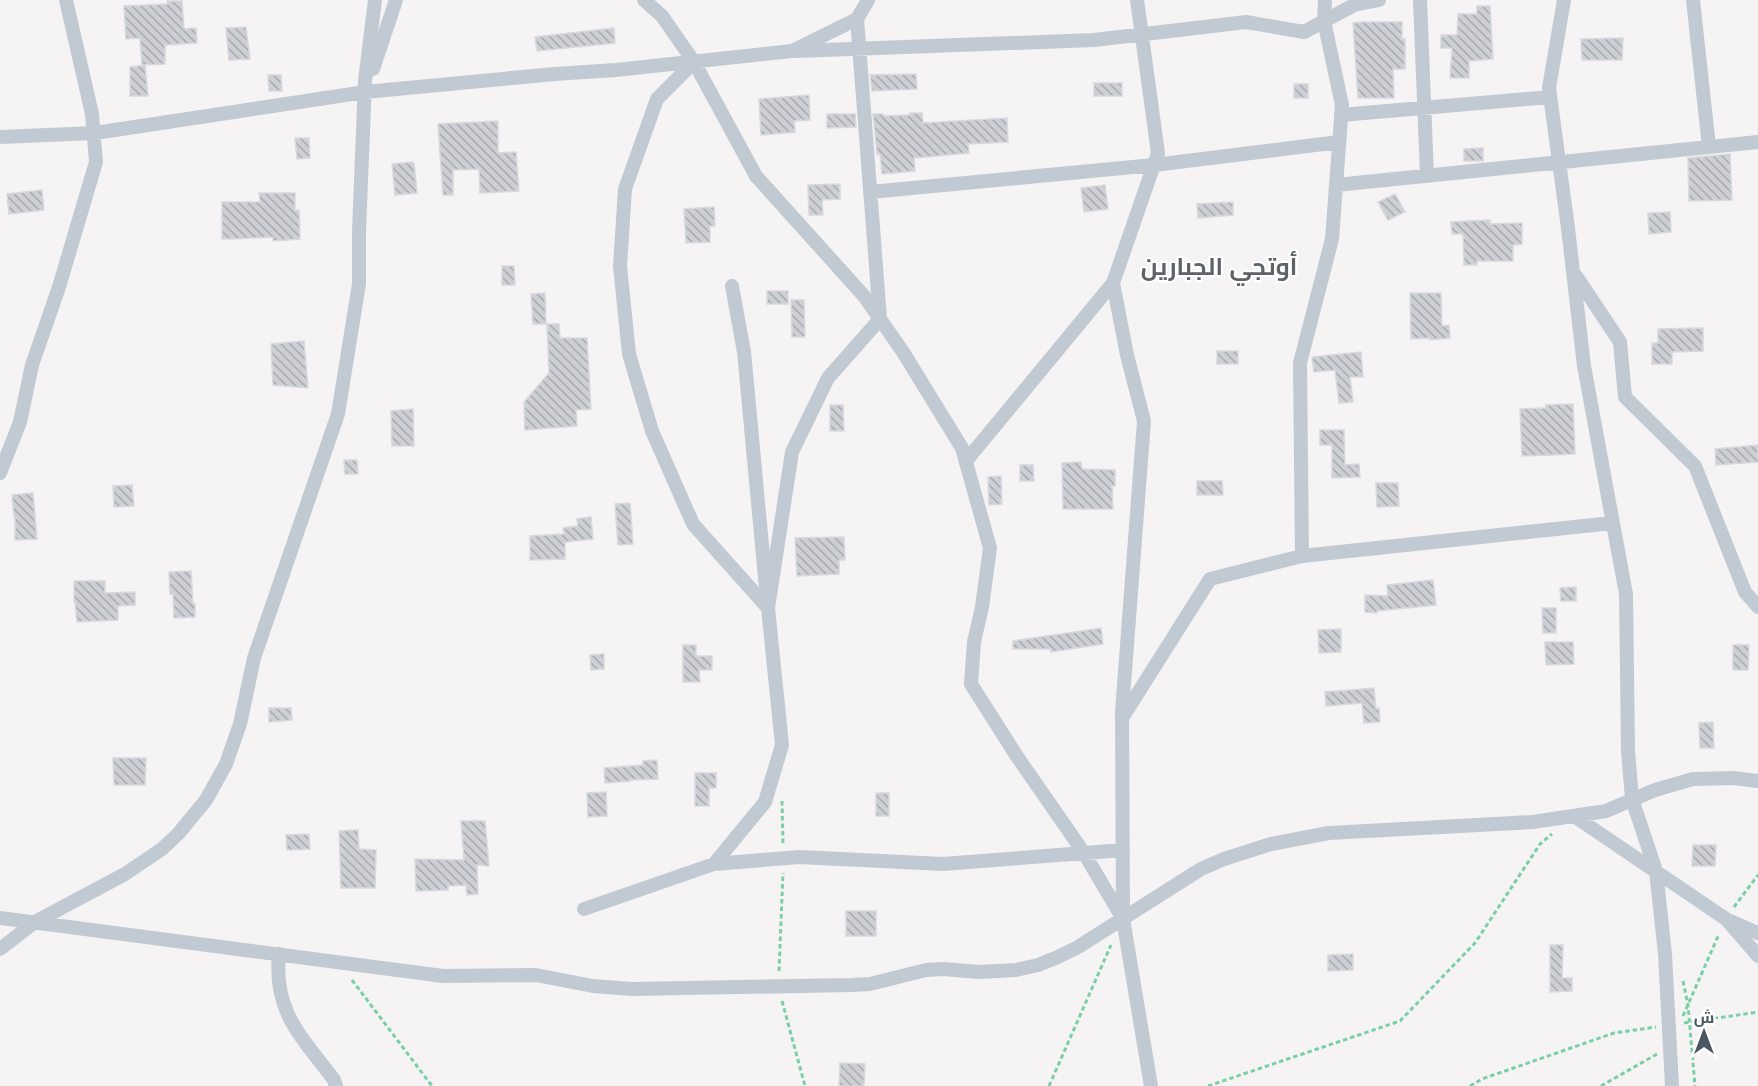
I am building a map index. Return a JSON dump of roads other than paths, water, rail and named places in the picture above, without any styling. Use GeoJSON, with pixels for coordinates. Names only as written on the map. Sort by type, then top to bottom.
{"type":"FeatureCollection","features":[{"type":"Feature","properties":{"kind":"street"},"geometry":{"type":"LineString","coordinates":[[0,473],[20,422],[32,365],[59,288],[96,162],[92,114],[66,0]]}},
{"type":"Feature","properties":{"kind":"street"},"geometry":{"type":"LineString","coordinates":[[0,949],[35,922],[125,874],[162,849],[186,826],[207,800],[226,764],[240,724],[254,658],[338,414],[359,284],[358,231],[365,92],[375,0]]}},
{"type":"Feature","properties":{"kind":"street"},"geometry":{"type":"LineString","coordinates":[[365,92],[396,0]]}},
{"type":"Feature","properties":{"kind":"street"},"geometry":{"type":"LineString","coordinates":[[644,0],[662,16],[694,62],[756,176],[864,296],[903,352],[962,448],[990,548],[982,607],[974,642],[971,684],[1016,755],[1084,854],[1123,919]]}},
{"type":"Feature","properties":{"kind":"street"},"geometry":{"type":"LineString","coordinates":[[768,608],[792,452],[828,378],[880,320],[858,48],[857,19],[868,0]]}},
{"type":"Feature","properties":{"kind":"street"},"geometry":{"type":"LineString","coordinates":[[1302,556],[1300,363],[1332,240],[1342,105],[1324,21],[1325,0]]}},
{"type":"Feature","properties":{"kind":"street"},"geometry":{"type":"LineString","coordinates":[[0,137],[95,133],[365,92],[616,70],[792,51],[1094,40],[1246,22],[1305,32],[1354,5],[1379,0]]}},
{"type":"Feature","properties":{"kind":"street"},"geometry":{"type":"LineString","coordinates":[[1420,0],[1427,176]]}},
{"type":"Feature","properties":{"kind":"street"},"geometry":{"type":"LineString","coordinates":[[1564,0],[1549,88],[1584,366],[1626,594],[1628,751],[1632,799],[1656,871],[1665,954],[1672,1086]]}},
{"type":"Feature","properties":{"kind":"street"},"geometry":{"type":"LineString","coordinates":[[1693,0],[1709,147]]}},
{"type":"Feature","properties":{"kind":"street"},"geometry":{"type":"LineString","coordinates":[[966,461],[1113,283],[1158,153],[1137,1]]}},
{"type":"Feature","properties":{"kind":"street"},"geometry":{"type":"LineString","coordinates":[[792,51],[857,19]]}},
{"type":"Feature","properties":{"kind":"street"},"geometry":{"type":"LineString","coordinates":[[694,62],[657,99],[625,189],[620,266],[629,354],[651,431],[693,524],[768,608]]}},
{"type":"Feature","properties":{"kind":"street"},"geometry":{"type":"LineString","coordinates":[[1341,115],[1550,98]]}},
{"type":"Feature","properties":{"kind":"street"},"geometry":{"type":"LineString","coordinates":[[870,192],[1154,165],[1339,142]]}},
{"type":"Feature","properties":{"kind":"street"},"geometry":{"type":"LineString","coordinates":[[1336,185],[1758,142]]}},
{"type":"Feature","properties":{"kind":"street"},"geometry":{"type":"LineString","coordinates":[[1573,272],[1620,342],[1625,397],[1695,466],[1745,592],[1758,607]]}},
{"type":"Feature","properties":{"kind":"street"},"geometry":{"type":"LineString","coordinates":[[1113,283],[1127,355],[1144,421],[1123,717],[1123,919],[1150,1086]]}},
{"type":"Feature","properties":{"kind":"street"},"geometry":{"type":"LineString","coordinates":[[714,864],[765,802],[782,745],[744,352],[732,286]]}},
{"type":"Feature","properties":{"kind":"street"},"geometry":{"type":"LineString","coordinates":[[1123,717],[1210,579],[1302,556],[1612,523]]}},
{"type":"Feature","properties":{"kind":"street"},"geometry":{"type":"LineString","coordinates":[[0,918],[443,976],[536,975],[622,989],[870,984],[926,970],[979,972],[1016,970],[1038,965],[1078,948],[1202,869],[1271,843],[1329,833],[1533,822],[1606,811],[1674,783],[1693,779],[1734,778],[1758,781]]}},
{"type":"Feature","properties":{"kind":"street"},"geometry":{"type":"LineString","coordinates":[[1574,816],[1726,918],[1758,933]]}},
{"type":"Feature","properties":{"kind":"street"},"geometry":{"type":"LineString","coordinates":[[584,909],[714,864],[799,857],[943,864],[1123,850]]}},
{"type":"Feature","properties":{"kind":"street"},"geometry":{"type":"LineString","coordinates":[[1726,918],[1758,956]]}},
{"type":"Feature","properties":{"kind":"street"},"geometry":{"type":"LineString","coordinates":[[279,954],[278,984],[286,1014],[336,1086]]}},
{"type":"Feature","properties":{"kind":"district","name":"أوتجي الجبارين"},"geometry":{"type":"Point","coordinates":[1219,266]}}]}
